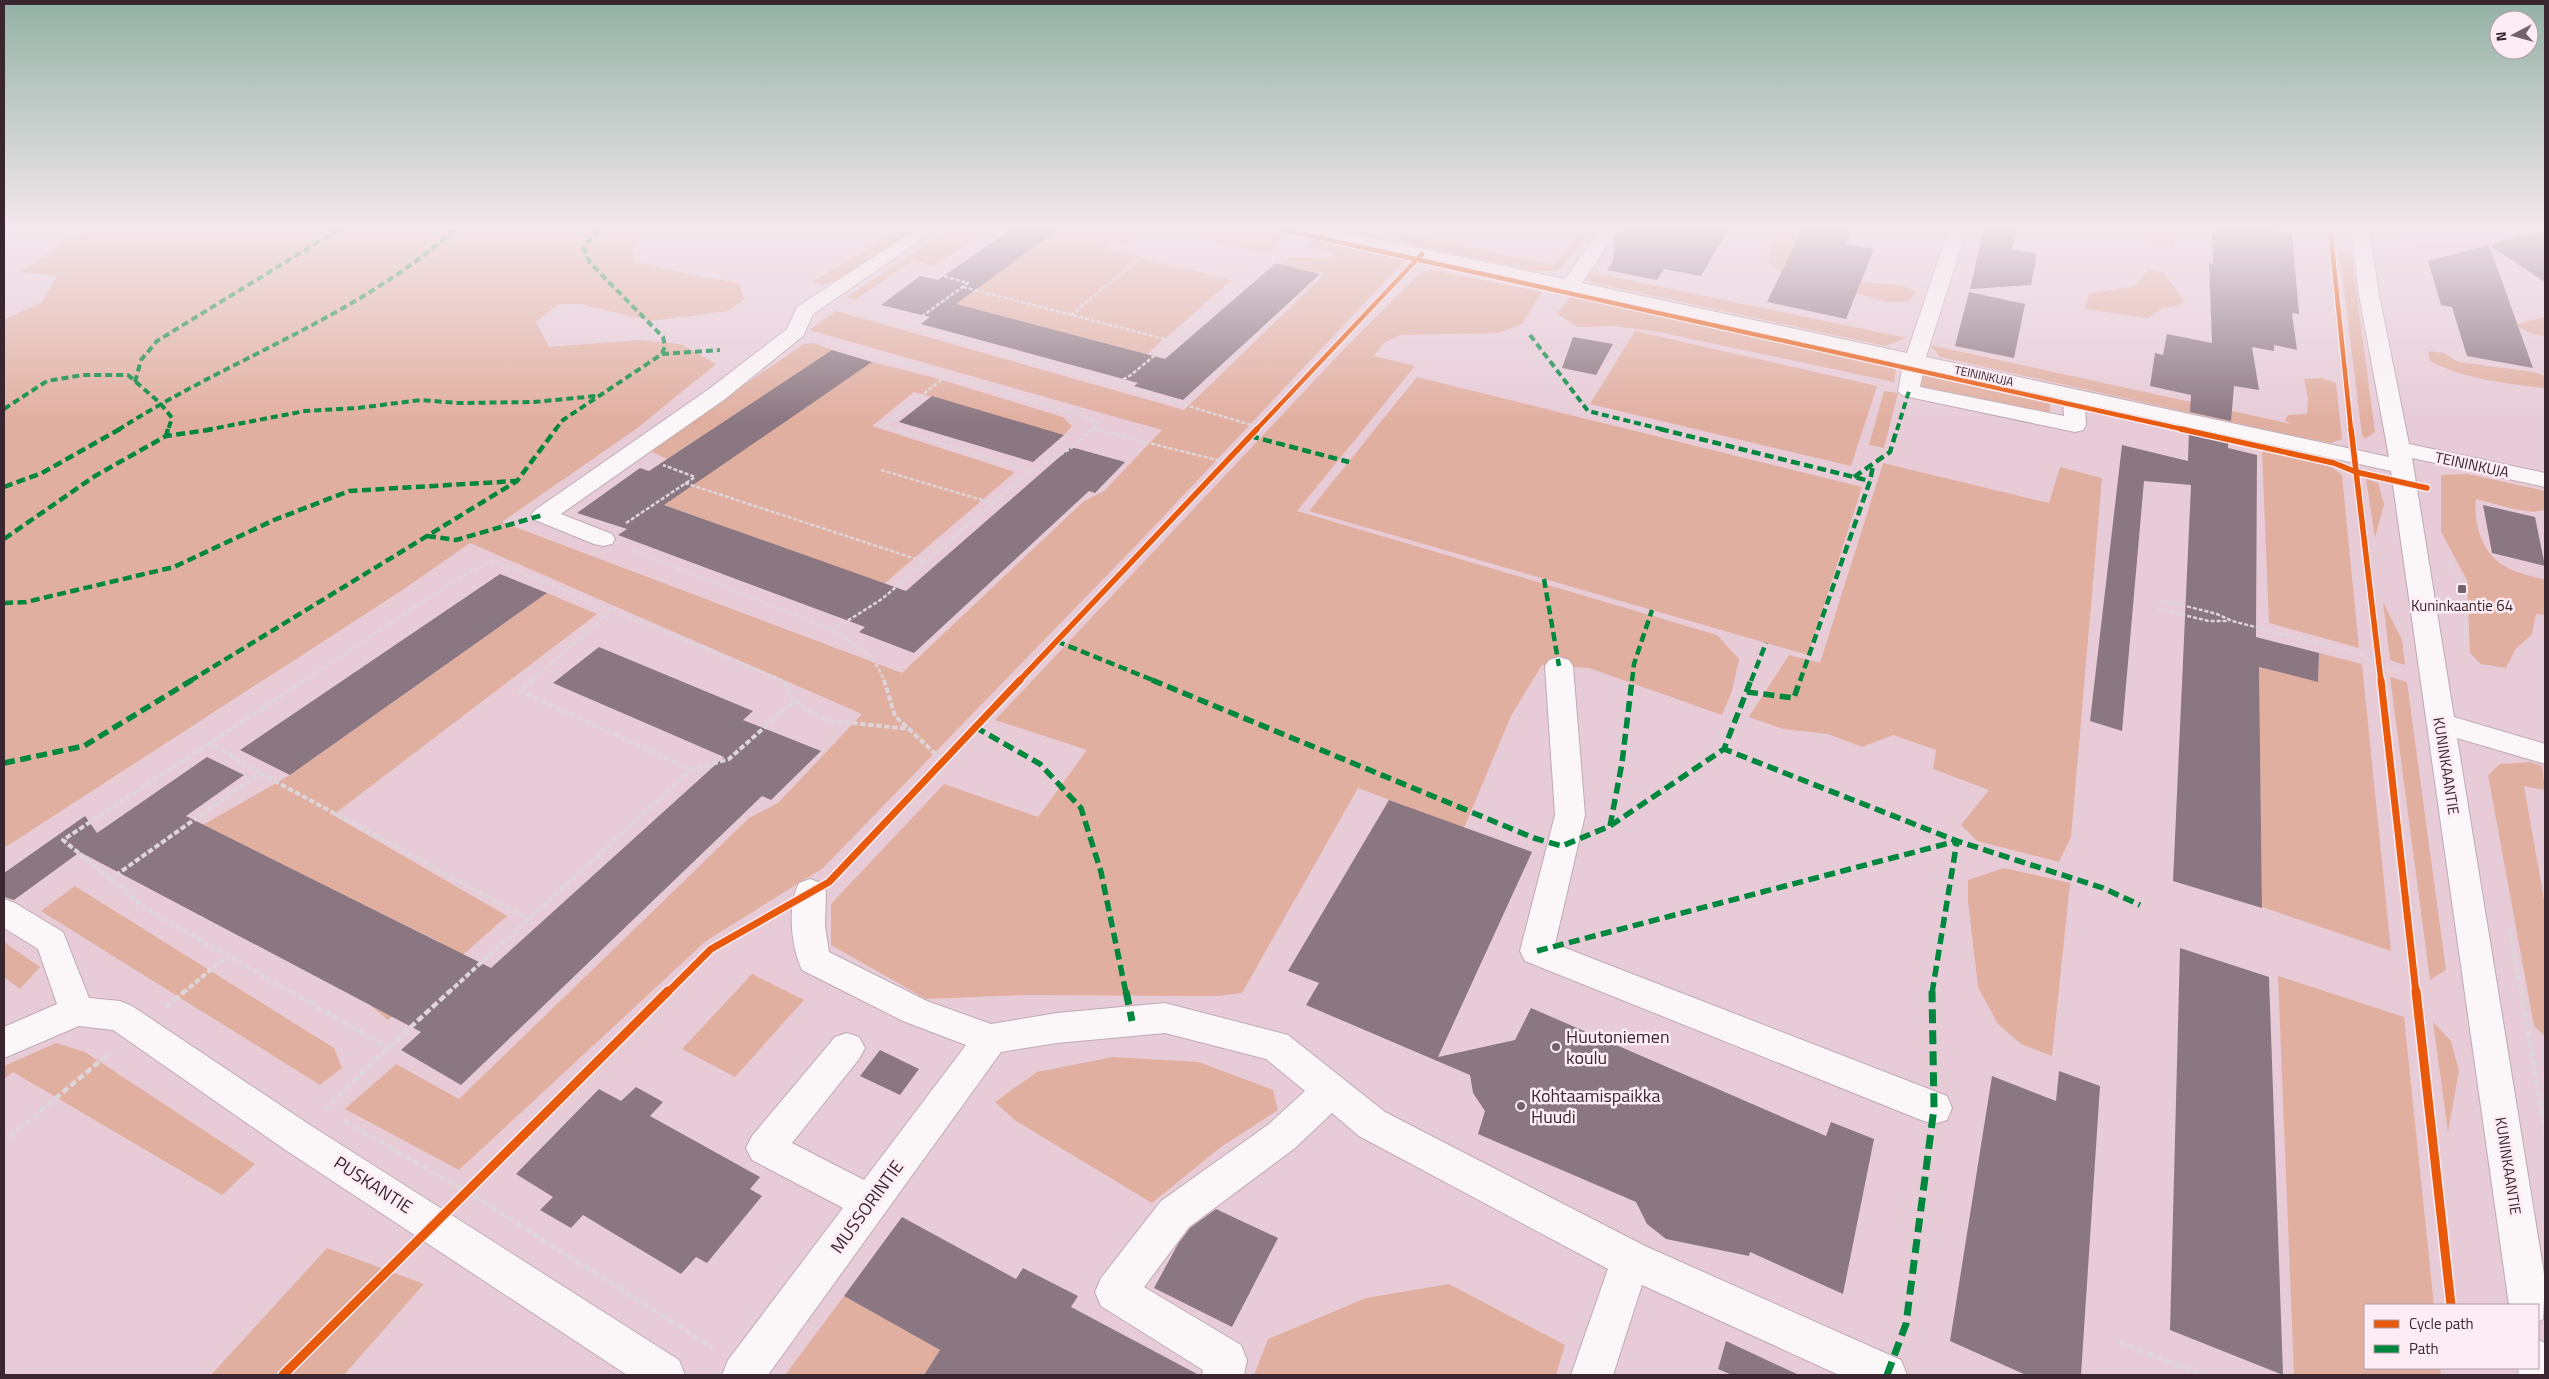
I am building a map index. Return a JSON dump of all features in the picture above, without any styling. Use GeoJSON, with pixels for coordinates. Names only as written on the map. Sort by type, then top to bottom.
{"type":"FeatureCollection","features":[{"type":"Feature","properties":{"kind":"street"},"geometry":{"type":"LineString","coordinates":[[603,539],[544,515],[717,394],[806,315],[836,292]]}},
{"type":"Feature","properties":{"kind":"street","name":"TEININKUJA"},"geometry":{"type":"LineString","coordinates":[[1594,292],[2074,395],[2399,458],[2545,480]]}},
{"type":"Feature","properties":{"kind":"street"},"geometry":{"type":"LineString","coordinates":[[1937,292],[1914,361],[1909,391],[2075,426],[2074,395]]}},
{"type":"Feature","properties":{"kind":"street","name":"KUNINKAANTIE"},"geometry":{"type":"LineString","coordinates":[[2369,292],[2399,458],[2529,1304]]}},
{"type":"Feature","properties":{"kind":"street"},"geometry":{"type":"LineString","coordinates":[[1559,666],[1570,815],[1537,951],[1934,1108]]}},
{"type":"Feature","properties":{"kind":"street"},"geometry":{"type":"LineString","coordinates":[[2439,722],[2545,754]]}},
{"type":"Feature","properties":{"kind":"street"},"geometry":{"type":"LineString","coordinates":[[810,892],[809,926],[814,960],[915,1011],[991,1039],[1057,1028],[1165,1018],[1276,1046],[1372,1124],[1631,1260],[1886,1375]]}},
{"type":"Feature","properties":{"kind":"street"},"geometry":{"type":"LineString","coordinates":[[4,912],[52,941],[77,1010],[4,1043]]}},
{"type":"Feature","properties":{"kind":"street","name":"PUSKANTIE"},"geometry":{"type":"LineString","coordinates":[[77,1010],[120,1016],[297,1137],[664,1375]]}},
{"type":"Feature","properties":{"kind":"street","name":"MUSSORINTIE"},"geometry":{"type":"LineString","coordinates":[[743,1375],[991,1039]]}},
{"type":"Feature","properties":{"kind":"street"},"geometry":{"type":"LineString","coordinates":[[847,1048],[765,1148],[871,1203]]}},
{"type":"Feature","properties":{"kind":"street"},"geometry":{"type":"LineString","coordinates":[[1223,1375],[1226,1360],[1115,1292],[1175,1214],[1282,1136],[1331,1091]]}},
{"type":"Feature","properties":{"kind":"street"},"geometry":{"type":"LineString","coordinates":[[1592,1375],[1631,1260]]}},
{"type":"Feature","properties":{"kind":"path"},"geometry":{"type":"LineString","coordinates":[[907,327],[956,292]]}},
{"type":"Feature","properties":{"kind":"path"},"geometry":{"type":"LineString","coordinates":[[983,292],[1172,341]]}},
{"type":"Feature","properties":{"kind":"path"},"geometry":{"type":"LineString","coordinates":[[1070,315],[1098,292]]}},
{"type":"Feature","properties":{"kind":"path"},"geometry":{"type":"LineString","coordinates":[[1115,384],[1131,375],[1231,292]]}},
{"type":"Feature","properties":{"kind":"path"},"geometry":{"type":"LineString","coordinates":[[806,315],[907,327],[1115,384],[1256,430],[1264,420]]}},
{"type":"Feature","properties":{"kind":"path"},"geometry":{"type":"LineString","coordinates":[[806,315],[946,376],[1081,415],[1098,423],[1074,448],[1022,478],[882,599],[833,630]]}},
{"type":"Feature","properties":{"kind":"path"},"geometry":{"type":"LineString","coordinates":[[946,376],[883,426],[1034,471]]}},
{"type":"Feature","properties":{"kind":"path"},"geometry":{"type":"LineString","coordinates":[[1093,428],[1226,462]]}},
{"type":"Feature","properties":{"kind":"path"},"geometry":{"type":"LineString","coordinates":[[603,539],[695,477],[631,454]]}},
{"type":"Feature","properties":{"kind":"path"},"geometry":{"type":"LineString","coordinates":[[1219,469],[1232,455]]}},
{"type":"Feature","properties":{"kind":"path"},"geometry":{"type":"LineString","coordinates":[[881,470],[992,504]]}},
{"type":"Feature","properties":{"kind":"path"},"geometry":{"type":"LineString","coordinates":[[685,483],[925,562]]}},
{"type":"Feature","properties":{"kind":"path"},"geometry":{"type":"LineString","coordinates":[[603,539],[833,630],[860,646],[882,674],[894,716],[943,761]]}},
{"type":"Feature","properties":{"kind":"path"},"geometry":{"type":"LineString","coordinates":[[388,1048],[148,910],[109,880],[63,840],[465,574],[494,562],[783,680],[794,701],[824,720],[909,729]]}},
{"type":"Feature","properties":{"kind":"path"},"geometry":{"type":"LineString","coordinates":[[2158,599],[2217,614],[2232,621],[2361,654],[2380,668],[2432,680]]}},
{"type":"Feature","properties":{"kind":"path"},"geometry":{"type":"LineString","coordinates":[[2158,609],[2209,620],[2232,621]]}},
{"type":"Feature","properties":{"kind":"path"},"geometry":{"type":"LineString","coordinates":[[612,610],[520,691],[691,770]]}},
{"type":"Feature","properties":{"kind":"path"},"geometry":{"type":"LineString","coordinates":[[2379,659],[2382,678]]}},
{"type":"Feature","properties":{"kind":"path"},"geometry":{"type":"LineString","coordinates":[[297,1137],[388,1048],[691,770],[729,759],[794,701]]}},
{"type":"Feature","properties":{"kind":"path"},"geometry":{"type":"LineString","coordinates":[[208,743],[529,919]]}},
{"type":"Feature","properties":{"kind":"path"},"geometry":{"type":"LineString","coordinates":[[936,768],[950,754]]}},
{"type":"Feature","properties":{"kind":"path"},"geometry":{"type":"LineString","coordinates":[[109,880],[260,773]]}},
{"type":"Feature","properties":{"kind":"path"},"geometry":{"type":"LineString","coordinates":[[433,1224],[473,1184]]}},
{"type":"Feature","properties":{"kind":"path"},"geometry":{"type":"LineString","coordinates":[[2119,1342],[2203,1375]]}},
{"type":"Feature","properties":{"kind":"shaded area"},"geometry":{"type":"Polygon","coordinates":[[[48,292],[742,292],[744,299],[728,311],[651,321],[581,304],[559,304],[536,322],[549,347],[639,340],[681,344],[716,364],[636,429],[502,522],[902,673],[1084,501],[1104,491],[1162,430],[809,330],[836,311],[1184,410],[1306,292],[1375,292],[1146,535],[823,868],[706,941],[459,1170],[345,1109],[396,1064],[459,1099],[749,818],[778,803],[862,714],[470,543],[404,589],[4,848],[4,320],[42,302],[48,292]]]}},
{"type":"Feature","properties":{"kind":"shaded area"},"geometry":{"type":"Polygon","coordinates":[[[854,292],[866,292],[855,300],[847,297],[854,292]]]}},
{"type":"Feature","properties":{"kind":"shaded area"},"geometry":{"type":"Polygon","coordinates":[[[968,292],[1218,292],[1147,354],[950,303],[968,292]]]}},
{"type":"Feature","properties":{"kind":"shaded area"},"geometry":{"type":"Polygon","coordinates":[[[1401,292],[1542,292],[1522,324],[1499,333],[1400,335],[1384,343],[1374,356],[1415,366],[1297,511],[1717,635],[1739,659],[1732,691],[1722,715],[1589,668],[1542,665],[1511,716],[1464,828],[1358,788],[1242,993],[1217,996],[1026,995],[926,999],[831,945],[831,904],[944,784],[1038,817],[1087,750],[995,720],[1344,349],[1401,292]]]}},
{"type":"Feature","properties":{"kind":"shaded area"},"geometry":{"type":"Polygon","coordinates":[[[1638,292],[1687,292],[1907,338],[1885,346],[1638,292]]]}},
{"type":"Feature","properties":{"kind":"shaded area"},"geometry":{"type":"Polygon","coordinates":[[[1854,292],[1916,292],[1907,302],[1886,302],[1854,292]]]}},
{"type":"Feature","properties":{"kind":"shaded area"},"geometry":{"type":"Polygon","coordinates":[[[2178,292],[2184,301],[2178,306],[2163,308],[2148,318],[2085,309],[2089,294],[2178,292]]]}},
{"type":"Feature","properties":{"kind":"shaded area"},"geometry":{"type":"Polygon","coordinates":[[[2344,292],[2356,292],[2375,432],[2365,439],[2362,435],[2344,292]]]}},
{"type":"Feature","properties":{"kind":"shaded area"},"geometry":{"type":"Polygon","coordinates":[[[1571,296],[1896,369],[1894,382],[1659,332],[1613,326],[1578,327],[1557,314],[1571,296]]]}},
{"type":"Feature","properties":{"kind":"shaded area"},"geometry":{"type":"Polygon","coordinates":[[[2545,317],[2545,336],[2530,333],[2515,325],[2545,317]]]}},
{"type":"Feature","properties":{"kind":"shaded area"},"geometry":{"type":"Polygon","coordinates":[[[1635,331],[1877,386],[1851,466],[1590,404],[1635,331]]]}},
{"type":"Feature","properties":{"kind":"shaded area"},"geometry":{"type":"Polygon","coordinates":[[[813,343],[832,350],[667,459],[648,450],[804,344],[813,343]]]}},
{"type":"Feature","properties":{"kind":"shaded area"},"geometry":{"type":"Polygon","coordinates":[[[1930,345],[2291,424],[2285,420],[2288,415],[2307,414],[2308,399],[2304,379],[2321,378],[2336,383],[2342,439],[2331,443],[2286,434],[1940,357],[1930,345]]]}},
{"type":"Feature","properties":{"kind":"shaded area"},"geometry":{"type":"Polygon","coordinates":[[[2428,351],[2444,353],[2458,362],[2534,372],[2545,376],[2545,388],[2501,382],[2457,372],[2430,361],[2428,351]]]}},
{"type":"Feature","properties":{"kind":"shaded area"},"geometry":{"type":"Polygon","coordinates":[[[872,362],[932,377],[1063,417],[1072,426],[1064,435],[914,392],[872,426],[1015,472],[884,584],[662,504],[872,362]]]}},
{"type":"Feature","properties":{"kind":"shaded area"},"geometry":{"type":"Polygon","coordinates":[[[1924,375],[2050,404],[2050,416],[1918,386],[1924,375]]]}},
{"type":"Feature","properties":{"kind":"shaded area"},"geometry":{"type":"Polygon","coordinates":[[[1417,377],[1862,487],[1808,655],[1309,511],[1417,377]]]}},
{"type":"Feature","properties":{"kind":"shaded area"},"geometry":{"type":"Polygon","coordinates":[[[1884,391],[1898,393],[1884,448],[1869,445],[1884,391]]]}},
{"type":"Feature","properties":{"kind":"shaded area"},"geometry":{"type":"Polygon","coordinates":[[[2262,451],[2331,467],[2342,475],[2359,648],[2269,623],[2262,451]]]}},
{"type":"Feature","properties":{"kind":"shaded area"},"geometry":{"type":"Polygon","coordinates":[[[1883,463],[2049,503],[2060,467],[2102,478],[2071,837],[2059,862],[1977,841],[1961,825],[1989,790],[1933,769],[1936,750],[1893,735],[1862,747],[1828,734],[1783,729],[1749,717],[1789,655],[1820,663],[1883,463]]]}},
{"type":"Feature","properties":{"kind":"shaded area"},"geometry":{"type":"Polygon","coordinates":[[[2468,474],[2545,491],[2545,510],[2533,512],[2476,499],[2479,532],[2489,552],[2505,566],[2545,580],[2545,615],[2536,614],[2532,634],[2515,650],[2506,668],[2481,664],[2470,653],[2467,580],[2441,532],[2441,475],[2468,474]]]}},
{"type":"Feature","properties":{"kind":"shaded area"},"geometry":{"type":"Polygon","coordinates":[[[2366,479],[2378,483],[2384,504],[2375,538],[2366,479]]]}},
{"type":"Feature","properties":{"kind":"shaded area"},"geometry":{"type":"Polygon","coordinates":[[[547,593],[597,614],[333,815],[507,916],[388,1020],[370,1005],[440,942],[203,825],[290,775],[547,593]]]}},
{"type":"Feature","properties":{"kind":"shaded area"},"geometry":{"type":"Polygon","coordinates":[[[2383,602],[2402,640],[2405,665],[2390,660],[2383,602]]]}},
{"type":"Feature","properties":{"kind":"shaded area"},"geometry":{"type":"Polygon","coordinates":[[[2319,653],[2362,664],[2391,951],[2262,907],[2259,667],[2318,682],[2319,653]]]}},
{"type":"Feature","properties":{"kind":"shaded area"},"geometry":{"type":"Polygon","coordinates":[[[2390,677],[2407,682],[2446,970],[2430,980],[2390,677]]]}},
{"type":"Feature","properties":{"kind":"shaded area"},"geometry":{"type":"Polygon","coordinates":[[[2530,762],[2542,766],[2545,790],[2524,786],[2545,905],[2545,1036],[2534,1026],[2488,775],[2500,764],[2530,762]]]}},
{"type":"Feature","properties":{"kind":"shaded area"},"geometry":{"type":"Polygon","coordinates":[[[2004,868],[2070,883],[2052,1056],[2021,1044],[1998,1024],[1978,987],[1968,901],[1968,880],[2004,868]]]}},
{"type":"Feature","properties":{"kind":"shaded area"},"geometry":{"type":"Polygon","coordinates":[[[75,886],[334,1048],[342,1068],[320,1085],[41,911],[75,886]]]}},
{"type":"Feature","properties":{"kind":"shaded area"},"geometry":{"type":"Polygon","coordinates":[[[4,942],[40,967],[20,989],[4,977],[4,942]]]}},
{"type":"Feature","properties":{"kind":"shaded area"},"geometry":{"type":"Polygon","coordinates":[[[752,974],[804,1000],[735,1077],[682,1049],[752,974]]]}},
{"type":"Feature","properties":{"kind":"shaded area"},"geometry":{"type":"Polygon","coordinates":[[[2278,976],[2404,1017],[2434,1304],[2364,1304],[2364,1369],[2440,1369],[2441,1375],[2294,1375],[2278,976]]]}},
{"type":"Feature","properties":{"kind":"shaded area"},"geometry":{"type":"Polygon","coordinates":[[[2433,1022],[2451,1041],[2459,1071],[2448,1132],[2433,1022]]]}},
{"type":"Feature","properties":{"kind":"shaded area"},"geometry":{"type":"Polygon","coordinates":[[[56,1043],[85,1052],[255,1164],[222,1195],[13,1072],[4,1079],[4,1066],[56,1043]]]}},
{"type":"Feature","properties":{"kind":"shaded area"},"geometry":{"type":"Polygon","coordinates":[[[1113,1057],[1199,1062],[1273,1090],[1278,1110],[1221,1147],[1152,1203],[1016,1121],[995,1102],[1037,1072],[1113,1057]]]}},
{"type":"Feature","properties":{"kind":"shaded area"},"geometry":{"type":"Polygon","coordinates":[[[327,1248],[424,1284],[344,1375],[211,1375],[327,1248]]]}},
{"type":"Feature","properties":{"kind":"shaded area"},"geometry":{"type":"Polygon","coordinates":[[[1449,1284],[1565,1345],[1556,1375],[1254,1375],[1268,1339],[1366,1298],[1449,1284]]]}},
{"type":"Feature","properties":{"kind":"shaded area"},"geometry":{"type":"Polygon","coordinates":[[[844,1296],[940,1350],[924,1375],[785,1375],[844,1296]]]}},
{"type":"Feature","properties":{"kind":"building"},"geometry":{"type":"Polygon","coordinates":[[[898,292],[972,292],[956,304],[1165,359],[1242,292],[1300,292],[1183,400],[1134,386],[1138,383],[921,324],[930,317],[881,305],[898,292]]]}},
{"type":"Feature","properties":{"kind":"building"},"geometry":{"type":"Polygon","coordinates":[[[1772,292],[1857,292],[1846,319],[1767,302],[1772,292]]]}},
{"type":"Feature","properties":{"kind":"building"},"geometry":{"type":"Polygon","coordinates":[[[1969,292],[2025,304],[2014,358],[1955,346],[1969,292]]]}},
{"type":"Feature","properties":{"kind":"building"},"geometry":{"type":"Polygon","coordinates":[[[2210,292],[2297,292],[2299,314],[2292,313],[2297,350],[2274,345],[2274,351],[2252,347],[2259,390],[2234,386],[2231,421],[2190,412],[2191,395],[2150,386],[2155,353],[2163,355],[2167,334],[2212,343],[2210,292]]]}},
{"type":"Feature","properties":{"kind":"building"},"geometry":{"type":"Polygon","coordinates":[[[2437,292],[2506,292],[2533,368],[2467,356],[2452,307],[2441,305],[2437,292]]]}},
{"type":"Feature","properties":{"kind":"building"},"geometry":{"type":"Polygon","coordinates":[[[1573,337],[1613,344],[1596,375],[1562,368],[1573,337]]]}},
{"type":"Feature","properties":{"kind":"building"},"geometry":{"type":"Polygon","coordinates":[[[832,350],[872,362],[664,505],[906,591],[1071,447],[1125,462],[1095,493],[1089,491],[914,653],[859,632],[865,627],[618,535],[627,529],[577,513],[640,468],[649,471],[832,350]]]}},
{"type":"Feature","properties":{"kind":"building"},"geometry":{"type":"Polygon","coordinates":[[[932,396],[1064,435],[1033,462],[899,422],[932,396]]]}},
{"type":"Feature","properties":{"kind":"building"},"geometry":{"type":"Polygon","coordinates":[[[2189,429],[2229,437],[2228,448],[2257,455],[2256,637],[2319,653],[2318,682],[2259,667],[2262,908],[2173,881],[2191,485],[2144,481],[2122,731],[2090,721],[2122,445],[2188,461],[2189,429]]]}},
{"type":"Feature","properties":{"kind":"building"},"geometry":{"type":"Polygon","coordinates":[[[2483,505],[2535,517],[2545,566],[2492,553],[2483,505]]]}},
{"type":"Feature","properties":{"kind":"building"},"geometry":{"type":"Polygon","coordinates":[[[500,574],[547,593],[290,775],[240,750],[500,574]]]}},
{"type":"Feature","properties":{"kind":"building"},"geometry":{"type":"Polygon","coordinates":[[[599,647],[753,711],[743,720],[821,751],[771,800],[762,796],[461,1085],[401,1050],[421,1032],[80,852],[14,900],[4,897],[4,873],[85,816],[97,833],[207,757],[244,775],[186,816],[491,968],[724,757],[553,683],[599,647]]]}},
{"type":"Feature","properties":{"kind":"building","name":"Huutoniemen koulu"},"geometry":{"type":"Polygon","coordinates":[[[1389,800],[1532,852],[1438,1057],[1515,1040],[1531,1008],[1826,1136],[1831,1122],[1874,1139],[1843,1294],[1750,1252],[1749,1256],[1666,1239],[1647,1224],[1636,1202],[1478,1134],[1485,1111],[1473,1093],[1470,1075],[1306,1005],[1319,983],[1288,971],[1389,800]]]}},
{"type":"Feature","properties":{"kind":"building"},"geometry":{"type":"Polygon","coordinates":[[[2180,948],[2269,977],[2283,1375],[2170,1330],[2180,948]]]}},
{"type":"Feature","properties":{"kind":"building"},"geometry":{"type":"Polygon","coordinates":[[[880,1050],[919,1069],[900,1095],[860,1076],[880,1050]]]}},
{"type":"Feature","properties":{"kind":"building"},"geometry":{"type":"Polygon","coordinates":[[[2059,1071],[2100,1086],[2081,1375],[2026,1375],[1950,1341],[1992,1076],[2056,1101],[2059,1071]]]}},
{"type":"Feature","properties":{"kind":"building"},"geometry":{"type":"Polygon","coordinates":[[[636,1087],[663,1102],[650,1116],[760,1177],[750,1189],[762,1196],[707,1263],[696,1257],[681,1274],[583,1215],[571,1228],[540,1210],[553,1197],[516,1174],[599,1089],[621,1101],[636,1087]]]}},
{"type":"Feature","properties":{"kind":"building"},"geometry":{"type":"Polygon","coordinates":[[[1216,1209],[1278,1238],[1232,1327],[1154,1288],[1178,1244],[1190,1228],[1216,1209]]]}},
{"type":"Feature","properties":{"kind":"building"},"geometry":{"type":"Polygon","coordinates":[[[902,1217],[1016,1279],[1023,1268],[1078,1296],[1071,1307],[1199,1375],[924,1375],[940,1350],[844,1296],[902,1217]]]}},
{"type":"Feature","properties":{"kind":"building"},"geometry":{"type":"Polygon","coordinates":[[[1726,1341],[1799,1375],[1732,1375],[1718,1369],[1726,1341]]]}},
{"type":"Feature","properties":{"kind":"marked path"},"geometry":{"type":"LineString","coordinates":[[135,382],[141,360],[157,341],[236,292]]}},
{"type":"Feature","properties":{"kind":"marked path"},"geometry":{"type":"LineString","coordinates":[[4,487],[42,473],[104,439],[160,403],[371,292]]}},
{"type":"Feature","properties":{"kind":"marked path"},"geometry":{"type":"LineString","coordinates":[[4,763],[84,746],[517,481],[563,420],[662,354],[665,346],[663,337],[619,292]]}},
{"type":"Feature","properties":{"kind":"marked path"},"geometry":{"type":"LineString","coordinates":[[1530,335],[1588,411],[1870,481]]}},
{"type":"Feature","properties":{"kind":"marked path"},"geometry":{"type":"LineString","coordinates":[[662,354],[720,350]]}},
{"type":"Feature","properties":{"kind":"marked path"},"geometry":{"type":"LineString","coordinates":[[4,409],[39,384],[57,378],[83,375],[128,375],[160,403],[172,418],[166,436]]}},
{"type":"Feature","properties":{"kind":"marked path"},"geometry":{"type":"LineString","coordinates":[[1854,477],[1890,452],[1909,391]]}},
{"type":"Feature","properties":{"kind":"marked path"},"geometry":{"type":"LineString","coordinates":[[4,539],[95,476],[166,436],[242,425],[305,411],[358,408],[421,400],[458,403],[534,402],[596,396]]}},
{"type":"Feature","properties":{"kind":"marked path"},"geometry":{"type":"LineString","coordinates":[[1250,436],[1349,462]]}},
{"type":"Feature","properties":{"kind":"marked path"},"geometry":{"type":"LineString","coordinates":[[1747,692],[1794,698],[1870,481],[1873,466]]}},
{"type":"Feature","properties":{"kind":"marked path"},"geometry":{"type":"LineString","coordinates":[[4,603],[26,602],[174,567],[274,520],[349,491],[516,481]]}},
{"type":"Feature","properties":{"kind":"marked path"},"geometry":{"type":"LineString","coordinates":[[427,536],[456,540],[543,515]]}},
{"type":"Feature","properties":{"kind":"marked path"},"geometry":{"type":"LineString","coordinates":[[1544,579],[1559,666]]}},
{"type":"Feature","properties":{"kind":"marked path"},"geometry":{"type":"LineString","coordinates":[[1610,826],[1622,763],[1634,664],[1652,610]]}},
{"type":"Feature","properties":{"kind":"marked path"},"geometry":{"type":"LineString","coordinates":[[1056,641],[1437,796],[1534,838],[1562,846],[1610,826],[1724,749],[1766,643]]}},
{"type":"Feature","properties":{"kind":"marked path"},"geometry":{"type":"LineString","coordinates":[[975,727],[1040,764],[1081,808],[1101,872],[1132,1021]]}},
{"type":"Feature","properties":{"kind":"marked path"},"geometry":{"type":"LineString","coordinates":[[1537,951],[1957,841],[1724,749]]}},
{"type":"Feature","properties":{"kind":"marked path"},"geometry":{"type":"LineString","coordinates":[[1887,1375],[1906,1324],[1934,1108],[1932,988],[1957,841],[2103,888],[2140,905]]}},
{"type":"Feature","properties":{"kind":"cycle path"},"geometry":{"type":"LineString","coordinates":[[283,1375],[711,949],[829,882],[1386,292]]}},
{"type":"Feature","properties":{"kind":"cycle path"},"geometry":{"type":"LineString","coordinates":[[1565,292],[2334,463],[2356,472],[2427,488]]}},
{"type":"Feature","properties":{"kind":"cycle path"},"geometry":{"type":"LineString","coordinates":[[2336,292],[2451,1304]]}},
{"type":"Feature","properties":{"kind":"place","name":"Kuninkaantie 64"},"geometry":{"type":"Point","coordinates":[2462,589]}},
{"type":"Feature","properties":{"kind":"place","name":"Huutoniemen koulu"},"geometry":{"type":"Point","coordinates":[1556,1047]}},
{"type":"Feature","properties":{"kind":"place","name":"Kohtaamispaikka Huudi"},"geometry":{"type":"Point","coordinates":[1521,1106]}}]}
